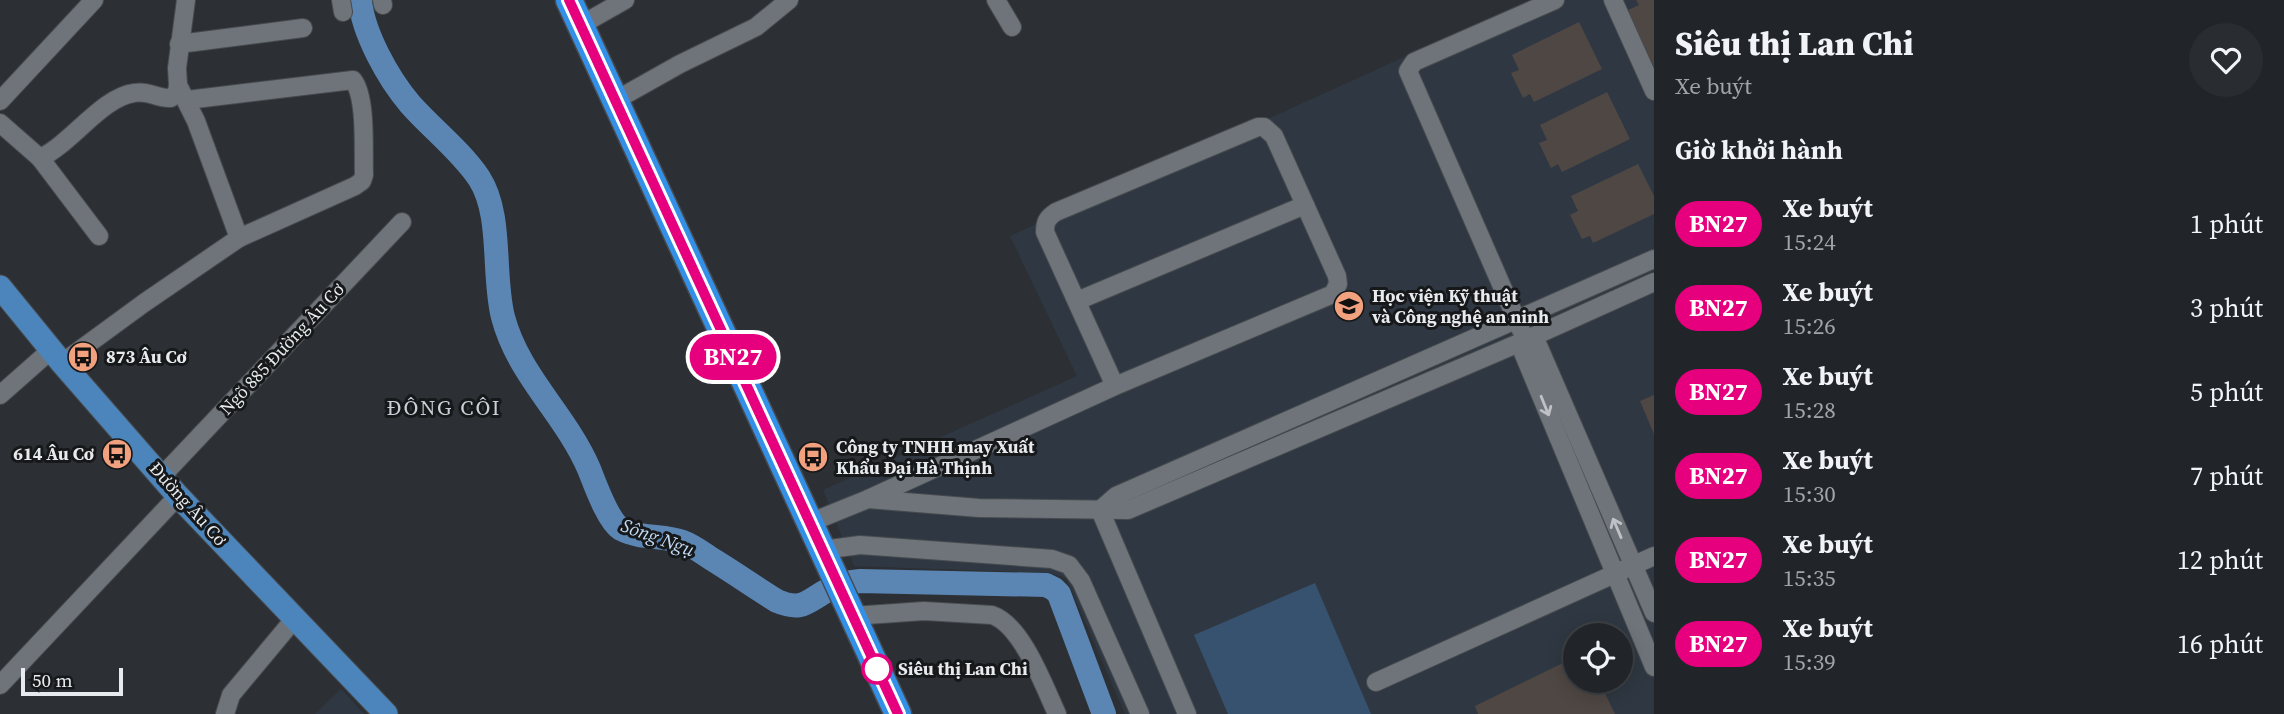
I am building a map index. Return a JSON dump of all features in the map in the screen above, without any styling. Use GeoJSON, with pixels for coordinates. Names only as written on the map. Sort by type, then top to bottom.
{"type":"FeatureCollection","features":[{"type":"Feature","properties":{"kind":"highway"},"geometry":{"type":"LineString","coordinates":[[569,0],[898,714]]}},
{"type":"Feature","properties":{"kind":"main road","name":"Đường Âu Cơ"},"geometry":{"type":"LineString","coordinates":[[0,287],[178,496],[386,714]]}},
{"type":"Feature","properties":{"kind":"street"},"geometry":{"type":"LineString","coordinates":[[0,101],[94,0]]}},
{"type":"Feature","properties":{"kind":"street"},"geometry":{"type":"LineString","coordinates":[[186,0],[177,68],[183,93],[239,238]]}},
{"type":"Feature","properties":{"kind":"street"},"geometry":{"type":"LineString","coordinates":[[581,25],[625,0]]}},
{"type":"Feature","properties":{"kind":"street"},"geometry":{"type":"LineString","coordinates":[[616,100],[680,64],[756,27],[789,0]]}},
{"type":"Feature","properties":{"kind":"street"},"geometry":{"type":"LineString","coordinates":[[996,0],[1012,27]]}},
{"type":"Feature","properties":{"kind":"street"},"geometry":{"type":"LineString","coordinates":[[1555,0],[1414,62],[1408,71],[1526,340],[1654,613]]}},
{"type":"Feature","properties":{"kind":"street"},"geometry":{"type":"LineString","coordinates":[[1613,0],[1654,91]]}},
{"type":"Feature","properties":{"kind":"street"},"geometry":{"type":"LineString","coordinates":[[179,44],[303,28]]}},
{"type":"Feature","properties":{"kind":"street"},"geometry":{"type":"LineString","coordinates":[[0,394],[144,303],[239,238],[355,187],[362,181],[362,111],[358,87],[353,80],[177,92],[171,99],[163,99],[147,92],[124,95],[112,101],[40,158]]}},
{"type":"Feature","properties":{"kind":"street"},"geometry":{"type":"LineString","coordinates":[[0,123],[40,158],[99,236]]}},
{"type":"Feature","properties":{"kind":"street"},"geometry":{"type":"LineString","coordinates":[[809,523],[868,499],[1115,386],[1332,294],[1338,284],[1337,276],[1274,136],[1264,127],[1258,127],[1049,216],[1045,223],[1045,232],[1115,386]]}},
{"type":"Feature","properties":{"kind":"street"},"geometry":{"type":"LineString","coordinates":[[1077,302],[1306,205]]}},
{"type":"Feature","properties":{"kind":"street","name":"Ngõ 885 Đường Âu Cơ"},"geometry":{"type":"LineString","coordinates":[[162,476],[402,222]]}},
{"type":"Feature","properties":{"kind":"street"},"geometry":{"type":"LineString","coordinates":[[1100,510],[1116,496],[1654,259]]}},
{"type":"Feature","properties":{"kind":"street"},"geometry":{"type":"LineString","coordinates":[[868,499],[979,508],[1128,510],[1526,340],[1654,282]]}},
{"type":"Feature","properties":{"kind":"street"},"geometry":{"type":"LineString","coordinates":[[1526,340],[1613,573],[1654,667]]}},
{"type":"Feature","properties":{"kind":"street"},"geometry":{"type":"LineString","coordinates":[[0,685],[178,496]]}},
{"type":"Feature","properties":{"kind":"street"},"geometry":{"type":"LineString","coordinates":[[1100,510],[1187,714]]}},
{"type":"Feature","properties":{"kind":"street"},"geometry":{"type":"LineString","coordinates":[[824,554],[860,545],[1052,559],[1069,565],[1081,581],[1140,714]]}},
{"type":"Feature","properties":{"kind":"street"},"geometry":{"type":"LineString","coordinates":[[1376,682],[1654,556]]}},
{"type":"Feature","properties":{"kind":"street"},"geometry":{"type":"LineString","coordinates":[[851,614],[924,611],[992,615],[1001,618],[1021,642],[1057,714]]}},
{"type":"Feature","properties":{"kind":"street"},"geometry":{"type":"LineString","coordinates":[[225,714],[231,695],[296,617]]}},
{"type":"Feature","properties":{"kind":"shaded area","name":"Học viện Kỹ thuật và Công nghệ an ninh"},"geometry":{"type":"Polygon","coordinates":[[[1530,0],[1654,0],[1654,714],[1125,714],[1066,578],[1050,573],[854,566],[823,490],[1077,376],[1010,236],[1530,0]]]}},
{"type":"Feature","properties":{"kind":"shaded area"},"geometry":{"type":"Polygon","coordinates":[[[1315,583],[1371,714],[1228,714],[1194,635],[1315,583]]]}},
{"type":"Feature","properties":{"kind":"shaded area"},"geometry":{"type":"Polygon","coordinates":[[[341,689],[364,714],[315,714],[341,689]]]}},
{"type":"Feature","properties":{"kind":"building"},"geometry":{"type":"Polygon","coordinates":[[[1636,0],[1654,0],[1654,78],[1624,12],[1639,5],[1636,0]]]}},
{"type":"Feature","properties":{"kind":"building"},"geometry":{"type":"Polygon","coordinates":[[[1579,22],[1602,69],[1534,102],[1530,94],[1523,98],[1511,73],[1519,70],[1512,55],[1579,22]]]}},
{"type":"Feature","properties":{"kind":"building"},"geometry":{"type":"Polygon","coordinates":[[[1607,92],[1630,139],[1562,172],[1558,164],[1551,168],[1539,143],[1547,140],[1540,125],[1607,92]]]}},
{"type":"Feature","properties":{"kind":"building"},"geometry":{"type":"Polygon","coordinates":[[[1638,164],[1654,196],[1654,214],[1593,243],[1590,236],[1582,239],[1570,215],[1578,211],[1571,196],[1638,164]]]}},
{"type":"Feature","properties":{"kind":"building"},"geometry":{"type":"Polygon","coordinates":[[[1654,395],[1654,434],[1640,401],[1654,395]]]}},
{"type":"Feature","properties":{"kind":"building"},"geometry":{"type":"Polygon","coordinates":[[[1563,663],[1563,693],[1605,693],[1615,714],[1478,714],[1475,706],[1563,663]]]}},
{"type":"Feature","properties":{"kind":"waterway","name":"Sông Ngụ"},"geometry":{"type":"LineString","coordinates":[[360,0],[371,41],[393,81],[410,104],[455,149],[479,178],[491,209],[500,300],[510,338],[531,376],[579,449],[602,502],[616,525],[628,532],[687,544],[777,601],[793,605],[804,604],[840,585],[860,581],[1046,585],[1059,594],[1104,714]]}},
{"type":"Feature","properties":{"kind":"bus line","name":"BN27"},"geometry":{"type":"LineString","coordinates":[[569,0],[898,714]]}},
{"type":"Feature","properties":{"kind":"place","name":"Học viện Kỹ thuật và Công nghệ an ninh"},"geometry":{"type":"Point","coordinates":[1349,306]}},
{"type":"Feature","properties":{"kind":"place","name":"873 Âu Cơ"},"geometry":{"type":"Point","coordinates":[83,357]}},
{"type":"Feature","properties":{"kind":"place","name":"614 Âu Cơ"},"geometry":{"type":"Point","coordinates":[117,454]}},
{"type":"Feature","properties":{"kind":"place","name":"Công ty TNHH may Xuất Khẩu Đại Hà Thịnh"},"geometry":{"type":"Point","coordinates":[813,457]}},
{"type":"Feature","properties":{"kind":"place","name":"Siêu thị Lan Chi"},"geometry":{"type":"Point","coordinates":[877,669]}},
{"type":"Feature","properties":{"kind":"district","name":"ĐÔNG CÔI"},"geometry":{"type":"Point","coordinates":[444,408]}}]}
